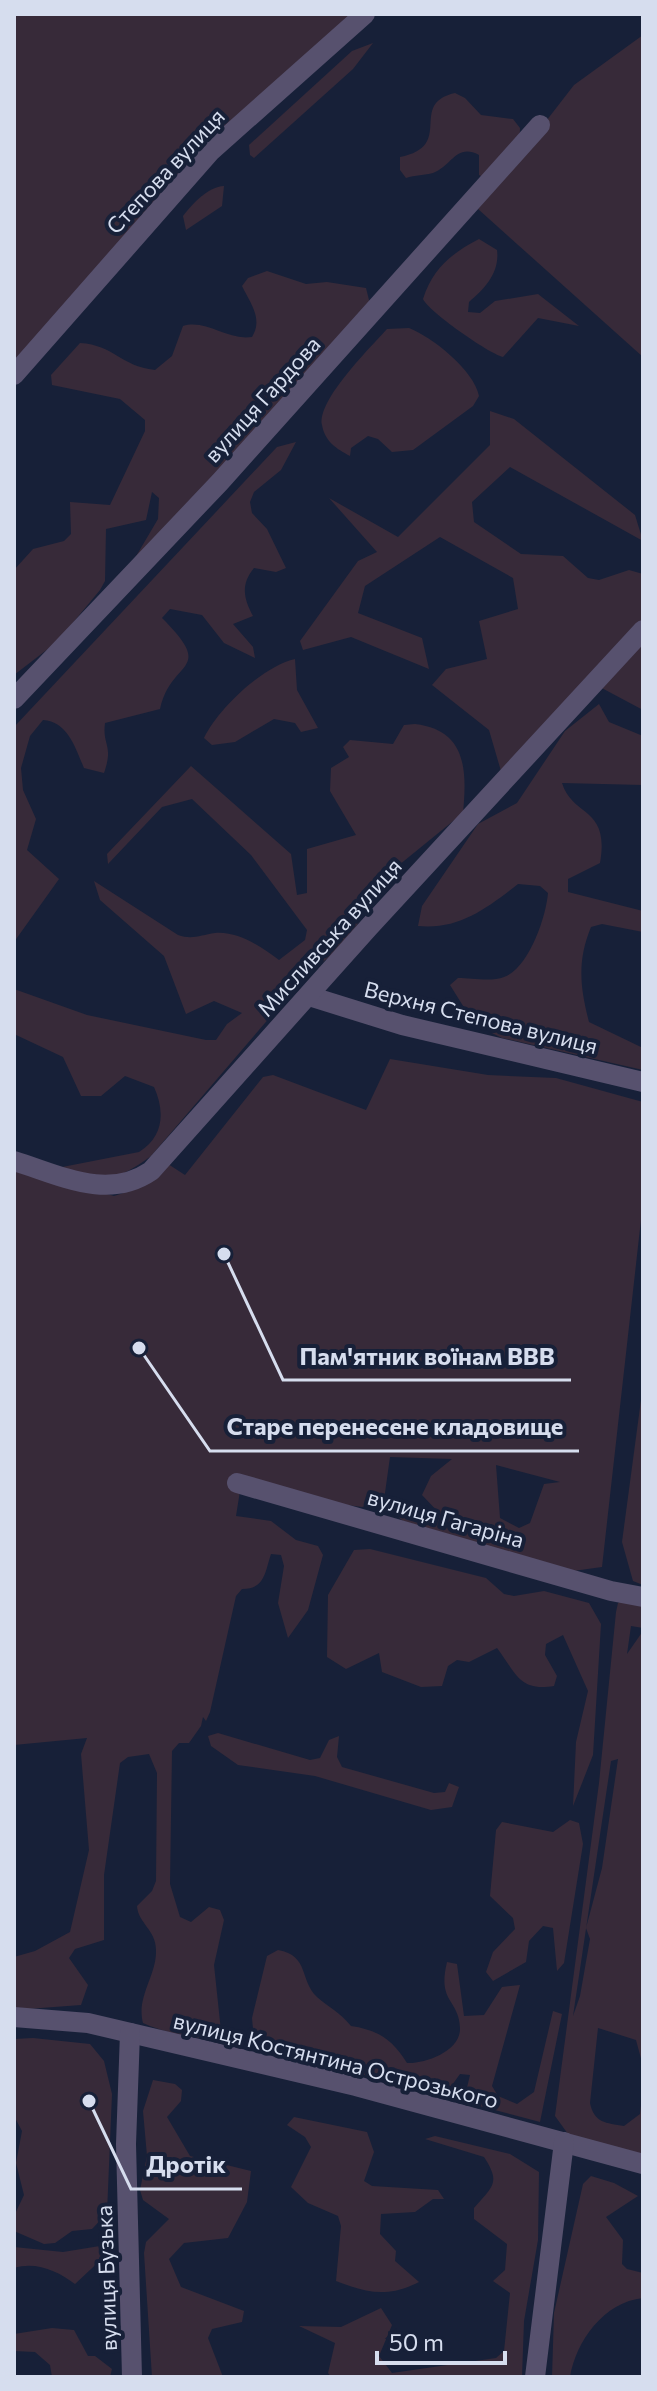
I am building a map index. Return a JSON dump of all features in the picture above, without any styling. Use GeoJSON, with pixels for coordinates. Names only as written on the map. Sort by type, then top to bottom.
{"type":"FeatureCollection","features":[{"type":"Feature","properties":{"kind":"street","name":"Степова вулиця"},"geometry":{"type":"LineString","coordinates":[[14,375],[211,151],[365,14]]}},
{"type":"Feature","properties":{"kind":"street","name":"вулиця Гардова"},"geometry":{"type":"LineString","coordinates":[[14,699],[220,482],[540,125]]}},
{"type":"Feature","properties":{"kind":"street","name":"Мисливська вулиця"},"geometry":{"type":"LineString","coordinates":[[14,1161],[102,1186],[125,1185],[141,1178],[160,1162],[643,630]]}},
{"type":"Feature","properties":{"kind":"street","name":"Верхня Степова вулиця"},"geometry":{"type":"LineString","coordinates":[[309,996],[402,1025],[643,1082]]}},
{"type":"Feature","properties":{"kind":"street","name":"вулиця Гагаріна"},"geometry":{"type":"LineString","coordinates":[[237,1483],[611,1591],[643,1597]]}},
{"type":"Feature","properties":{"kind":"street","name":"вулиця Костянтина Острозького"},"geometry":{"type":"LineString","coordinates":[[14,2017],[88,2023],[356,2086],[643,2164]]}},
{"type":"Feature","properties":{"kind":"street","name":"вулиця Бузька"},"geometry":{"type":"LineString","coordinates":[[130,2033],[126,2144],[132,2377]]}},
{"type":"Feature","properties":{"kind":"street"},"geometry":{"type":"LineString","coordinates":[[535,2377],[564,2142]]}},
{"type":"Feature","properties":{"kind":"shaded area"},"geometry":{"type":"Polygon","coordinates":[[[14,14],[356,14],[14,366],[14,14]]]}},
{"type":"Feature","properties":{"kind":"shaded area"},"geometry":{"type":"Polygon","coordinates":[[[643,35],[643,357],[478,209],[574,85],[643,35]]]}},
{"type":"Feature","properties":{"kind":"shaded area"},"geometry":{"type":"Polygon","coordinates":[[[373,43],[353,69],[254,158],[250,155],[249,145],[352,51],[373,43]]]}},
{"type":"Feature","properties":{"kind":"shaded area"},"geometry":{"type":"Polygon","coordinates":[[[455,93],[465,98],[481,115],[513,119],[520,128],[519,151],[488,180],[479,175],[479,155],[471,152],[459,154],[433,173],[406,178],[400,170],[400,157],[416,152],[425,144],[434,106],[441,98],[455,93]]]}},
{"type":"Feature","properties":{"kind":"shaded area"},"geometry":{"type":"Polygon","coordinates":[[[224,186],[222,206],[186,230],[183,216],[187,211],[207,193],[224,186]]]}},
{"type":"Feature","properties":{"kind":"shaded area"},"geometry":{"type":"Polygon","coordinates":[[[479,239],[497,250],[496,266],[481,291],[469,302],[468,312],[480,313],[495,301],[538,294],[579,326],[538,318],[503,357],[472,340],[436,313],[423,299],[432,279],[452,256],[479,239]]]}},
{"type":"Feature","properties":{"kind":"shaded area"},"geometry":{"type":"Polygon","coordinates":[[[267,271],[306,284],[327,282],[366,288],[370,304],[145,555],[135,558],[158,519],[159,498],[152,492],[146,520],[106,529],[105,581],[100,590],[57,642],[14,675],[14,570],[33,549],[64,541],[71,534],[70,502],[110,505],[145,431],[145,420],[120,399],[52,385],[51,375],[80,343],[101,348],[133,364],[155,370],[172,356],[183,326],[200,325],[234,336],[252,337],[256,318],[242,286],[248,278],[267,271]]]}},
{"type":"Feature","properties":{"kind":"shaded area"},"geometry":{"type":"Polygon","coordinates":[[[409,328],[429,339],[461,365],[476,386],[479,396],[473,406],[413,450],[392,452],[378,439],[368,436],[351,448],[350,456],[326,436],[322,425],[328,402],[347,374],[387,329],[409,328]]]}},
{"type":"Feature","properties":{"kind":"shaded area"},"geometry":{"type":"Polygon","coordinates":[[[490,411],[514,419],[635,515],[643,541],[510,467],[472,502],[474,522],[521,554],[563,556],[588,578],[599,580],[629,570],[643,574],[643,630],[503,778],[489,730],[432,685],[446,669],[487,659],[479,621],[518,609],[513,578],[440,537],[365,586],[358,613],[422,638],[429,669],[351,637],[303,650],[300,641],[358,561],[377,552],[329,498],[398,537],[490,445],[490,411]]]}},
{"type":"Feature","properties":{"kind":"shaded area"},"geometry":{"type":"Polygon","coordinates":[[[296,442],[281,470],[254,492],[250,502],[252,513],[267,529],[286,568],[276,572],[254,568],[247,580],[247,604],[253,616],[233,624],[253,647],[255,658],[224,643],[202,615],[170,609],[162,618],[186,648],[186,665],[173,681],[160,709],[105,723],[108,756],[104,773],[84,768],[70,737],[59,725],[43,720],[30,736],[21,768],[23,790],[36,819],[27,850],[59,879],[14,942],[14,727],[277,447],[296,442]]]}},
{"type":"Feature","properties":{"kind":"shaded area"},"geometry":{"type":"Polygon","coordinates":[[[643,642],[643,710],[598,686],[643,642]]]}},
{"type":"Feature","properties":{"kind":"shaded area"},"geometry":{"type":"Polygon","coordinates":[[[295,659],[297,690],[318,728],[301,732],[295,723],[274,719],[235,742],[212,745],[204,738],[220,714],[243,690],[269,670],[295,659]]]}},
{"type":"Feature","properties":{"kind":"shaded area"},"geometry":{"type":"Polygon","coordinates":[[[599,704],[609,722],[643,736],[643,785],[562,783],[567,794],[595,822],[602,845],[600,863],[568,879],[568,892],[643,911],[643,932],[602,924],[591,927],[581,974],[589,1022],[643,1048],[643,1070],[502,1038],[492,1033],[485,1013],[465,1009],[450,985],[458,978],[488,980],[513,972],[535,941],[544,915],[548,893],[540,886],[518,884],[472,916],[447,924],[418,926],[422,906],[478,824],[517,803],[565,731],[599,704]]]}},
{"type":"Feature","properties":{"kind":"shaded area"},"geometry":{"type":"Polygon","coordinates":[[[415,724],[445,735],[460,755],[464,782],[463,813],[399,865],[341,948],[307,974],[151,1156],[114,1177],[93,1178],[52,1169],[139,1152],[158,1131],[160,1105],[154,1087],[125,1076],[101,1096],[81,1096],[63,1057],[14,1034],[14,989],[87,1015],[206,1040],[216,1040],[227,1024],[242,1013],[214,1001],[186,1014],[164,956],[100,900],[94,881],[178,935],[192,937],[224,933],[241,937],[279,960],[305,940],[307,930],[251,855],[192,799],[162,807],[108,864],[107,854],[191,766],[291,854],[297,895],[307,893],[307,849],[356,835],[330,791],[331,768],[349,757],[343,747],[350,740],[393,744],[404,725],[415,724]]]}},
{"type":"Feature","properties":{"kind":"shaded area"},"geometry":{"type":"Polygon","coordinates":[[[390,1059],[488,1075],[556,1078],[643,1102],[643,1202],[602,1567],[573,1571],[403,1521],[395,1514],[403,1507],[424,1508],[441,1515],[422,1495],[431,1476],[452,1459],[390,1457],[384,1500],[362,1507],[240,1491],[236,1516],[271,1521],[296,1540],[318,1546],[323,1555],[308,1610],[288,1638],[278,1603],[284,1566],[281,1555],[271,1554],[260,1583],[242,1589],[236,1596],[210,1712],[206,1721],[203,1717],[201,1726],[189,1743],[179,1743],[172,1751],[170,1884],[180,1917],[191,1922],[209,1907],[220,1910],[224,1920],[214,1965],[221,2031],[214,2039],[196,2038],[143,2023],[142,2004],[156,1950],[137,1906],[152,1891],[156,1881],[157,1773],[149,1754],[128,1757],[120,1763],[104,1875],[104,1940],[75,1949],[69,1958],[88,1985],[81,2005],[14,2010],[14,1957],[35,1951],[70,1932],[89,1850],[81,1754],[87,1738],[14,1745],[14,1168],[114,1196],[143,1183],[168,1164],[185,1175],[263,1077],[273,1075],[366,1110],[390,1059]],[[496,1465],[500,1518],[519,1528],[530,1523],[544,1484],[560,1482],[496,1465]]]}},
{"type":"Feature","properties":{"kind":"shaded area"},"geometry":{"type":"Polygon","coordinates":[[[643,1385],[643,1585],[633,1581],[622,1542],[643,1385]]]}},
{"type":"Feature","properties":{"kind":"shaded area"},"geometry":{"type":"Polygon","coordinates":[[[370,1549],[486,1578],[504,1594],[514,1596],[544,1591],[589,1603],[601,1624],[593,1755],[573,1806],[576,1742],[588,1691],[563,1635],[546,1644],[545,1655],[557,1676],[554,1686],[533,1686],[520,1679],[497,1648],[469,1662],[457,1660],[448,1666],[442,1686],[421,1687],[382,1672],[379,1653],[346,1669],[327,1657],[328,1595],[354,1550],[370,1549]]]}},
{"type":"Feature","properties":{"kind":"shaded area"},"geometry":{"type":"Polygon","coordinates":[[[626,1599],[643,1605],[643,1628],[631,1626],[627,1654],[643,1631],[643,2066],[636,2040],[598,2028],[590,2103],[598,2118],[606,2123],[624,2126],[640,2114],[643,2088],[643,2156],[568,2134],[555,2116],[599,1783],[618,1603],[626,1599]],[[618,1759],[611,1761],[586,1927],[602,1868],[618,1759]],[[586,1928],[573,2016],[580,1996],[590,1939],[586,1928]]]}},
{"type":"Feature","properties":{"kind":"shaded area"},"geometry":{"type":"Polygon","coordinates":[[[218,1733],[310,1760],[320,1758],[329,1740],[339,1736],[337,1757],[342,1767],[434,1793],[445,1792],[449,1783],[459,1787],[452,1807],[431,1810],[315,1776],[238,1765],[211,1746],[208,1736],[218,1733]]]}},
{"type":"Feature","properties":{"kind":"shaded area"},"geometry":{"type":"Polygon","coordinates":[[[570,1820],[579,1823],[583,1844],[564,1963],[557,1971],[553,1928],[543,1926],[529,1941],[526,1962],[493,1981],[486,1972],[493,1952],[515,1929],[513,1918],[490,1896],[496,1830],[502,1822],[553,1832],[570,1820]]]}},
{"type":"Feature","properties":{"kind":"shaded area"},"geometry":{"type":"Polygon","coordinates":[[[278,1950],[295,1957],[300,1963],[317,1997],[351,2026],[384,2037],[407,2063],[441,2054],[459,2036],[459,2019],[446,1993],[447,1962],[457,1964],[464,2016],[484,2015],[502,1987],[520,1985],[492,2086],[498,2096],[517,2104],[534,2092],[553,2011],[562,2014],[540,2122],[472,2104],[465,2096],[470,2075],[460,2074],[447,2092],[437,2094],[272,2051],[254,2040],[252,2018],[267,1956],[278,1950]]]}},
{"type":"Feature","properties":{"kind":"shaded area"},"geometry":{"type":"Polygon","coordinates":[[[14,2039],[90,2044],[104,2061],[112,2094],[107,2213],[92,2229],[72,2231],[55,2243],[44,2244],[14,2231],[14,2216],[24,2195],[16,2163],[22,2131],[14,2116],[14,2039]]]}},
{"type":"Feature","properties":{"kind":"shaded area"},"geometry":{"type":"Polygon","coordinates":[[[153,2080],[175,2084],[182,2090],[181,2101],[167,2117],[190,2156],[251,2171],[247,2202],[228,2238],[184,2243],[169,2259],[181,2287],[244,2311],[242,2322],[212,2329],[208,2338],[223,2377],[152,2377],[144,2253],[146,2242],[169,2219],[143,2200],[140,2190],[147,2156],[143,2111],[153,2080]]]}},
{"type":"Feature","properties":{"kind":"shaded area"},"geometry":{"type":"Polygon","coordinates":[[[294,2117],[367,2132],[374,2152],[364,2181],[372,2186],[438,2190],[444,2199],[433,2199],[415,2212],[381,2214],[380,2234],[396,2251],[395,2261],[419,2282],[397,2290],[378,2292],[336,2281],[341,2226],[338,2216],[308,2203],[291,2187],[311,2147],[305,2137],[287,2125],[294,2117]]]}},
{"type":"Feature","properties":{"kind":"shaded area"},"geometry":{"type":"Polygon","coordinates":[[[435,2136],[510,2154],[539,2172],[538,2240],[524,2321],[522,2377],[331,2377],[328,2373],[335,2343],[299,2326],[341,2327],[381,2308],[392,2325],[379,2356],[392,2373],[496,2358],[504,2351],[510,2293],[493,2281],[505,2270],[507,2244],[474,2219],[474,2208],[492,2184],[492,2173],[484,2157],[425,2139],[435,2136]]]}},
{"type":"Feature","properties":{"kind":"shaded area"},"geometry":{"type":"Polygon","coordinates":[[[591,2176],[614,2183],[638,2196],[606,2217],[623,2240],[622,2264],[627,2269],[643,2273],[643,2298],[629,2301],[604,2315],[585,2337],[570,2377],[552,2377],[554,2313],[583,2184],[591,2176]]]}},
{"type":"Feature","properties":{"kind":"shaded area"},"geometry":{"type":"Polygon","coordinates":[[[106,2245],[106,2255],[75,2284],[46,2268],[14,2268],[14,2247],[63,2252],[106,2245]]]}},
{"type":"Feature","properties":{"kind":"shaded area"},"geometry":{"type":"Polygon","coordinates":[[[52,2328],[74,2330],[88,2356],[95,2356],[112,2369],[110,2377],[52,2377],[50,2365],[35,2352],[14,2351],[14,2334],[52,2328]]]}},
{"type":"Feature","properties":{"kind":"place","name":"Пам'ятник воїнам ВВВ"},"geometry":{"type":"Point","coordinates":[224,1254]}},
{"type":"Feature","properties":{"kind":"place","name":"Старе перенесене кладовище"},"geometry":{"type":"Point","coordinates":[139,1348]}},
{"type":"Feature","properties":{"kind":"place","name":"Дротік"},"geometry":{"type":"Point","coordinates":[89,2101]}}]}
